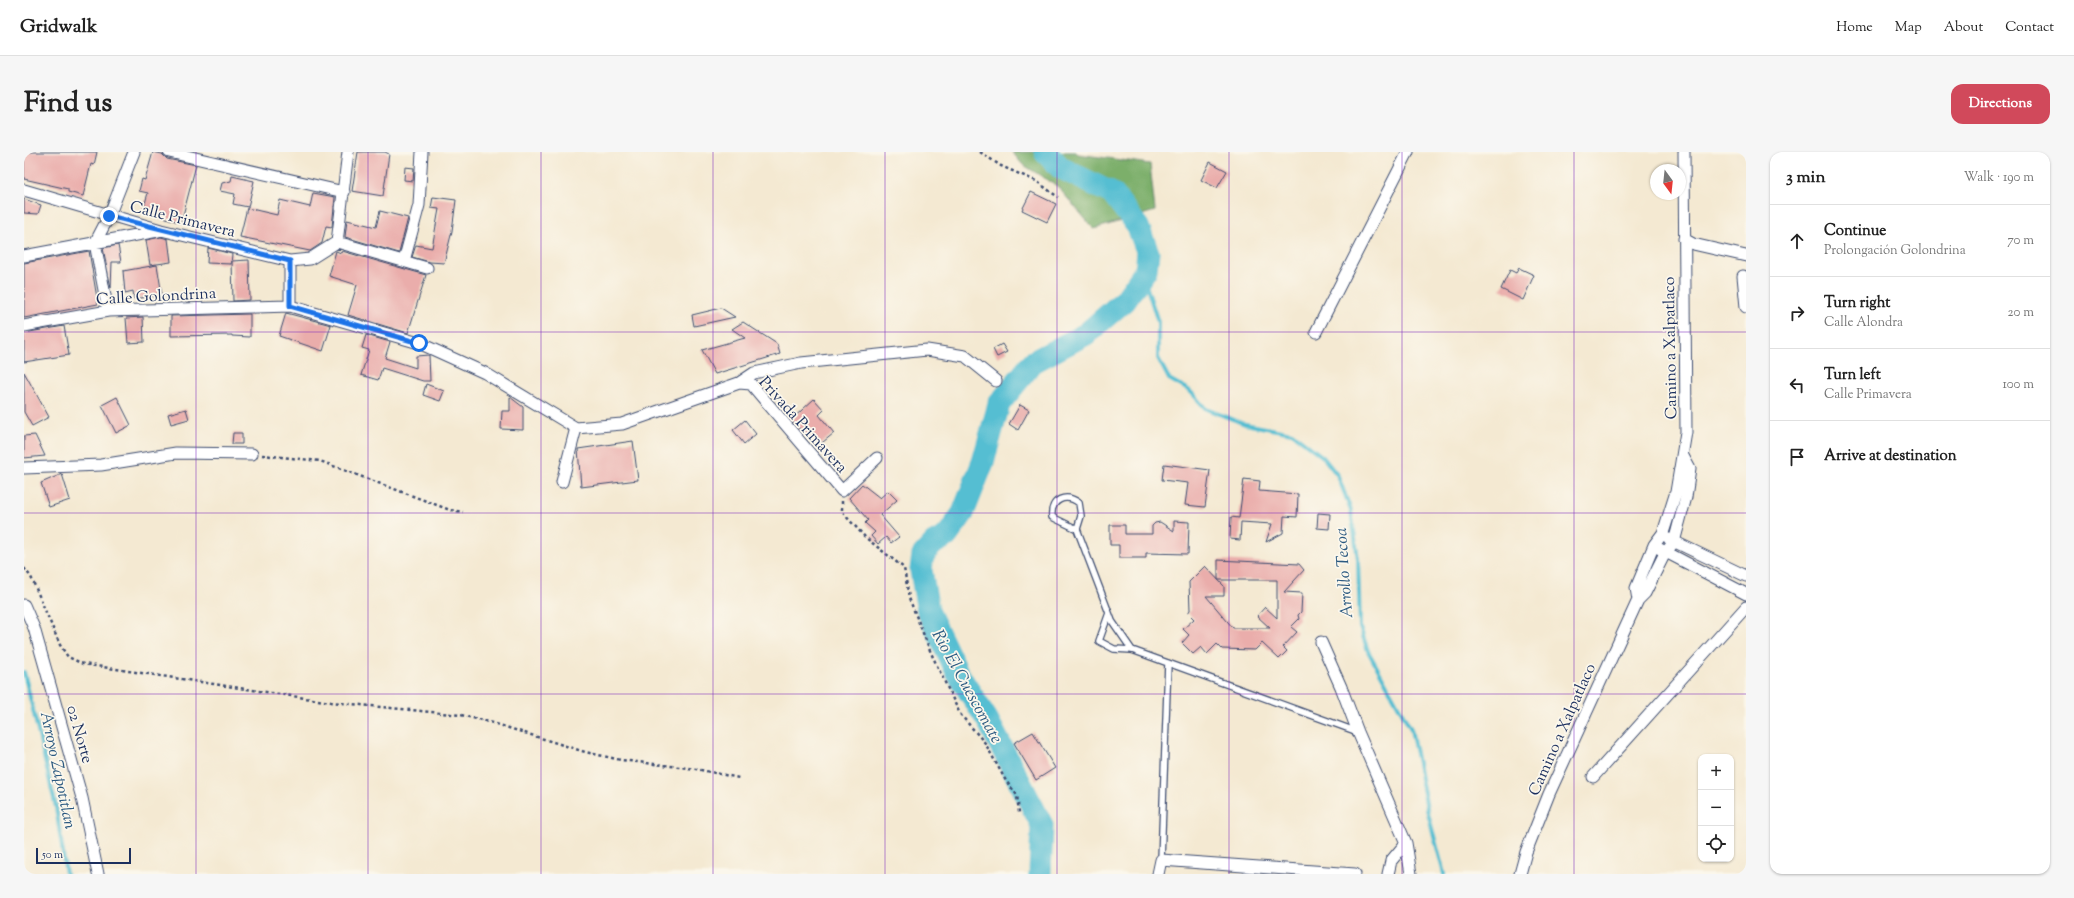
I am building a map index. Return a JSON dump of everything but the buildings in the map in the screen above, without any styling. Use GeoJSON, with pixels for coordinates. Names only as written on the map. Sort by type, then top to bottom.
{"type":"FeatureCollection","features":[{"type":"Feature","properties":{"kind":"street"},"geometry":{"type":"LineString","coordinates":[[108,311],[95,243],[109,216],[134,152]]}},
{"type":"Feature","properties":{"kind":"street"},"geometry":{"type":"LineString","coordinates":[[169,152],[344,192]]}},
{"type":"Feature","properties":{"kind":"street"},"geometry":{"type":"LineString","coordinates":[[348,152],[337,242],[427,268]]}},
{"type":"Feature","properties":{"kind":"street"},"geometry":{"type":"LineString","coordinates":[[404,261],[419,205],[422,152]]}},
{"type":"Feature","properties":{"kind":"street"},"geometry":{"type":"LineString","coordinates":[[1316,332],[1408,152]]}},
{"type":"Feature","properties":{"kind":"street","name":"Camino a Xalpatlaco"},"geometry":{"type":"LineString","coordinates":[[1638,600],[1636,588],[1654,545],[1663,533],[1676,492],[1686,432],[1684,152]]}},
{"type":"Feature","properties":{"kind":"street","name":"Calle Primavera"},"geometry":{"type":"LineString","coordinates":[[24,190],[161,230],[290,261],[310,259],[337,242]]}},
{"type":"Feature","properties":{"kind":"street"},"geometry":{"type":"LineString","coordinates":[[24,256],[161,230]]}},
{"type":"Feature","properties":{"kind":"street"},"geometry":{"type":"LineString","coordinates":[[1684,238],[1693,244],[1746,256]]}},
{"type":"Feature","properties":{"kind":"street"},"geometry":{"type":"LineString","coordinates":[[290,261],[290,306]]}},
{"type":"Feature","properties":{"kind":"street"},"geometry":{"type":"LineString","coordinates":[[1743,276],[1746,307]]}},
{"type":"Feature","properties":{"kind":"street","name":"Calle Golondrina"},"geometry":{"type":"LineString","coordinates":[[24,326],[108,311],[290,306],[419,343],[485,373],[576,428]]}},
{"type":"Feature","properties":{"kind":"street"},"geometry":{"type":"LineString","coordinates":[[562,482],[576,428],[622,424],[739,383],[754,373],[801,363],[927,350],[965,356],[996,381]]}},
{"type":"Feature","properties":{"kind":"street","name":"Privada Primavera"},"geometry":{"type":"LineString","coordinates":[[739,383],[751,384],[842,490],[877,458]]}},
{"type":"Feature","properties":{"kind":"street"},"geometry":{"type":"LineString","coordinates":[[24,468],[101,465],[176,453],[252,454]]}},
{"type":"Feature","properties":{"kind":"street","name":"Camino a Xalpatlaco"},"geometry":{"type":"LineString","coordinates":[[1520,874],[1526,852],[1549,794],[1638,600],[1645,593],[1665,553],[1674,542],[1686,497],[1690,469],[1683,456]]}},
{"type":"Feature","properties":{"kind":"street"},"geometry":{"type":"LineString","coordinates":[[1663,533],[1674,542],[1746,576]]}},
{"type":"Feature","properties":{"kind":"street"},"geometry":{"type":"LineString","coordinates":[[1654,545],[1665,553],[1746,594]]}},
{"type":"Feature","properties":{"kind":"street","name":"02 Norte"},"geometry":{"type":"LineString","coordinates":[[24,605],[34,628],[82,798],[98,874]]}},
{"type":"Feature","properties":{"kind":"street"},"geometry":{"type":"LineString","coordinates":[[1593,777],[1746,607]]}},
{"type":"Feature","properties":{"kind":"street"},"geometry":{"type":"LineString","coordinates":[[1321,642],[1406,843],[1412,874]]}},
{"type":"Feature","properties":{"kind":"street"},"geometry":{"type":"LineString","coordinates":[[1388,874],[1391,861],[1406,843]]}},
{"type":"Feature","properties":{"kind":"street"},"geometry":{"type":"LineString","coordinates":[[1158,874],[1161,860],[1355,874]]}},
{"type":"Feature","properties":{"kind":"lane"},"geometry":{"type":"LineString","coordinates":[[1077,529],[1052,516],[1051,509],[1055,502],[1063,498],[1072,498],[1079,503],[1081,516],[1077,529],[1112,621],[1132,650]]}},
{"type":"Feature","properties":{"kind":"lane"},"geometry":{"type":"LineString","coordinates":[[1109,613],[1099,641],[1114,649],[1132,650],[1358,732]]}},
{"type":"Feature","properties":{"kind":"lane"},"geometry":{"type":"LineString","coordinates":[[1161,860],[1168,663]]}},
{"type":"Feature","properties":{"kind":"path"},"geometry":{"type":"LineString","coordinates":[[980,152],[1001,166],[1036,181],[1058,197]]}},
{"type":"Feature","properties":{"kind":"path"},"geometry":{"type":"LineString","coordinates":[[252,454],[320,461],[443,508],[464,512]]}},
{"type":"Feature","properties":{"kind":"path"},"geometry":{"type":"LineString","coordinates":[[842,490],[842,512],[866,538],[904,568],[909,598],[931,653],[960,714],[985,744],[1006,781],[1017,795],[1019,814]]}},
{"type":"Feature","properties":{"kind":"path"},"geometry":{"type":"LineString","coordinates":[[24,568],[31,577],[60,645],[68,657],[83,664],[331,702],[461,715],[493,723],[585,752],[621,760],[696,769],[739,778]]}},
{"type":"Feature","properties":{"kind":"green space"},"geometry":{"type":"Polygon","coordinates":[[[1012,152],[1076,152],[1078,154],[1150,164],[1155,211],[1094,229],[1057,186],[1022,164],[1012,152]]]}},
{"type":"Feature","properties":{"kind":"waterway","name":"Rio El Cuescomate"},"geometry":{"type":"LineString","coordinates":[[1040,874],[1042,825],[988,721],[958,674],[928,611],[921,570],[923,555],[934,543],[947,536],[963,513],[983,462],[999,404],[1033,362],[1086,334],[1125,300],[1146,270],[1148,253],[1138,227],[1113,194],[1061,168],[1045,152]]}},
{"type":"Feature","properties":{"kind":"waterway","name":"Arrollo Tecoa"},"geometry":{"type":"LineString","coordinates":[[1146,270],[1146,285],[1158,322],[1158,358],[1169,379],[1190,391],[1206,409],[1245,424],[1292,433],[1323,457],[1338,476],[1351,511],[1358,559],[1360,627],[1368,651],[1411,729],[1428,813],[1444,874]]}},
{"type":"Feature","properties":{"kind":"waterway","name":"Arroyo Zapotitlan"},"geometry":{"type":"LineString","coordinates":[[24,672],[56,807],[66,874]]}},
{"type":"Feature","properties":{"kind":"route"},"geometry":{"type":"LineString","coordinates":[[109,216],[290,261],[290,306],[419,343]]}}]}
